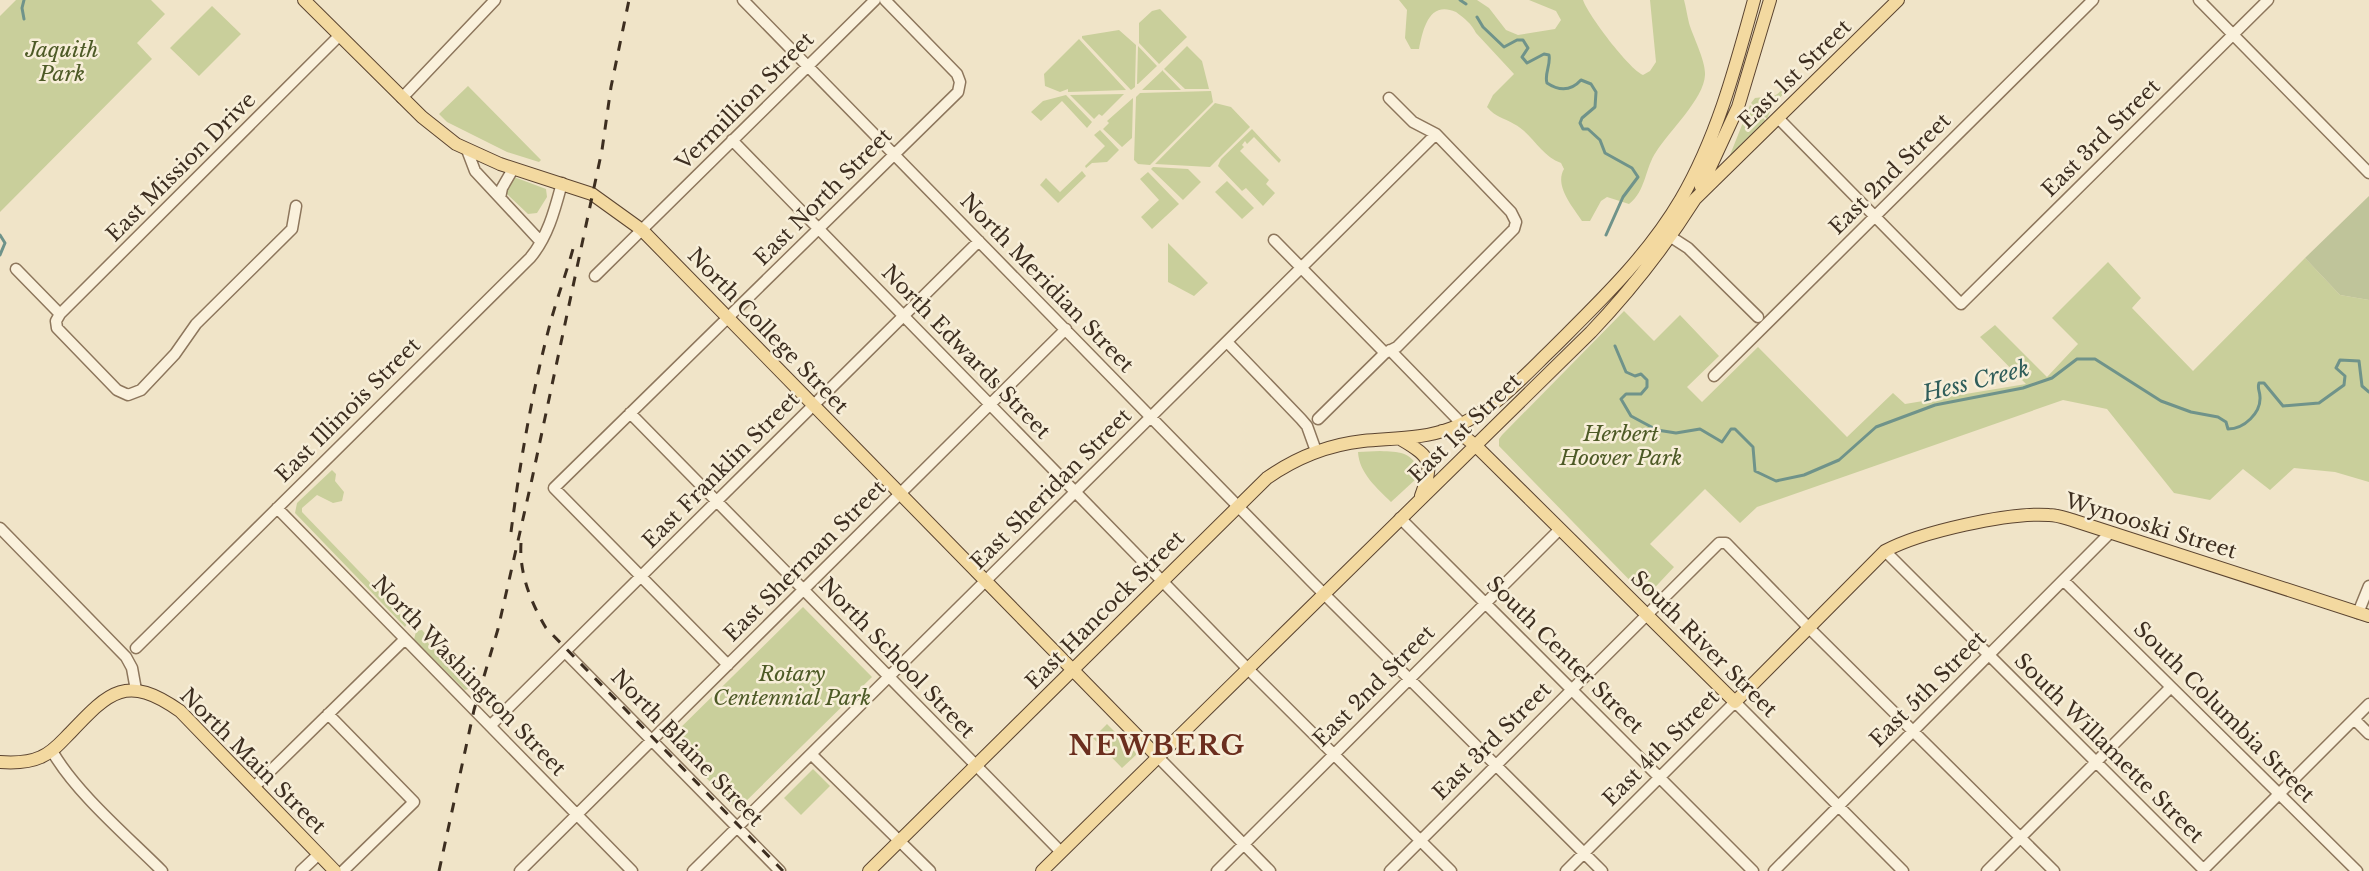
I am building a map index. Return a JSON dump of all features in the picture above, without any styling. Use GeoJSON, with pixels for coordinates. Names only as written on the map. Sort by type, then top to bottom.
{"type":"FeatureCollection","features":[{"type":"Feature","properties":{"kind":"main road","name":"North College Street"},"geometry":{"type":"LineString","coordinates":[[304,0],[437,130],[467,150],[592,194],[642,230],[1158,757]]}},
{"type":"Feature","properties":{"kind":"main road","name":"East 1st Street"},"geometry":{"type":"LineString","coordinates":[[1402,440],[1462,424],[1493,405],[1624,275],[1664,225],[1689,185],[1709,144],[1724,103],[1754,0]]}},
{"type":"Feature","properties":{"kind":"main road"},"geometry":{"type":"LineString","coordinates":[[1695,199],[1738,107],[1770,0]]}},
{"type":"Feature","properties":{"kind":"main road","name":"East 1st Street"},"geometry":{"type":"LineString","coordinates":[[1042,871],[1614,308],[1671,237],[1695,199],[1898,0]]}},
{"type":"Feature","properties":{"kind":"main road"},"geometry":{"type":"LineString","coordinates":[[1476,446],[1481,431],[1508,392]]}},
{"type":"Feature","properties":{"kind":"main road","name":"South River Street"},"geometry":{"type":"LineString","coordinates":[[1442,431],[1466,438],[1476,446],[1735,702]]}},
{"type":"Feature","properties":{"kind":"main road"},"geometry":{"type":"LineString","coordinates":[[1402,440],[1421,451],[1428,461],[1429,474],[1419,499]]}},
{"type":"Feature","properties":{"kind":"main road","name":"East Hancock Street"},"geometry":{"type":"LineString","coordinates":[[868,871],[1237,506],[1276,472],[1316,451],[1356,442],[1402,440]]}},
{"type":"Feature","properties":{"kind":"main road","name":"Wynooski Street"},"geometry":{"type":"LineString","coordinates":[[1885,551],[1904,541],[1931,533],[2025,515],[2050,515],[2364,614]]}},
{"type":"Feature","properties":{"kind":"main road","name":"East 4th Street"},"geometry":{"type":"LineString","coordinates":[[1735,702],[1885,551]]}},
{"type":"Feature","properties":{"kind":"main road"},"geometry":{"type":"LineString","coordinates":[[0,762],[34,760],[52,751],[100,702],[123,691],[136,690]]}},
{"type":"Feature","properties":{"kind":"main road","name":"North Main Street"},"geometry":{"type":"LineString","coordinates":[[136,690],[164,699],[180,711],[335,871]]}},
{"type":"Feature","properties":{"kind":"street"},"geometry":{"type":"LineString","coordinates":[[402,98],[495,0]]}},
{"type":"Feature","properties":{"kind":"street","name":"North Meridian Street"},"geometry":{"type":"LineString","coordinates":[[743,0],[1237,506],[1602,871]]}},
{"type":"Feature","properties":{"kind":"street","name":"Vermillion Street"},"geometry":{"type":"LineString","coordinates":[[595,276],[875,0]]}},
{"type":"Feature","properties":{"kind":"street","name":"East North Street"},"geometry":{"type":"LineString","coordinates":[[641,576],[554,488],[958,92],[960,82],[957,74],[885,0]]}},
{"type":"Feature","properties":{"kind":"street","name":"East 2nd Street"},"geometry":{"type":"LineString","coordinates":[[1714,376],[2093,0]]}},
{"type":"Feature","properties":{"kind":"street"},"geometry":{"type":"LineString","coordinates":[[2199,0],[2369,173]]}},
{"type":"Feature","properties":{"kind":"street","name":"East 3rd Street"},"geometry":{"type":"LineString","coordinates":[[1875,217],[1961,304],[2268,0]]}},
{"type":"Feature","properties":{"kind":"street","name":"East Mission Drive"},"geometry":{"type":"LineString","coordinates":[[60,314],[339,36]]}},
{"type":"Feature","properties":{"kind":"street"},"geometry":{"type":"LineString","coordinates":[[1318,419],[1388,352],[1397,347],[1514,229],[1516,222],[1506,207],[1436,134],[1413,122],[1389,98]]}},
{"type":"Feature","properties":{"kind":"street"},"geometry":{"type":"LineString","coordinates":[[1779,119],[1875,217]]}},
{"type":"Feature","properties":{"kind":"street","name":"East Sheridan Street"},"geometry":{"type":"LineString","coordinates":[[693,871],[1436,134]]}},
{"type":"Feature","properties":{"kind":"street","name":"North Edwards Street"},"geometry":{"type":"LineString","coordinates":[[732,140],[1247,668],[1451,871]]}},
{"type":"Feature","properties":{"kind":"street"},"geometry":{"type":"LineString","coordinates":[[467,150],[475,171],[541,242]]}},
{"type":"Feature","properties":{"kind":"street"},"geometry":{"type":"LineString","coordinates":[[500,198],[502,188],[513,168]]}},
{"type":"Feature","properties":{"kind":"street","name":"East Illinois Street"},"geometry":{"type":"LineString","coordinates":[[136,648],[530,258],[541,242],[552,217],[562,183]]}},
{"type":"Feature","properties":{"kind":"street"},"geometry":{"type":"LineString","coordinates":[[16,269],[60,314],[56,321],[57,328],[117,390],[128,395],[141,390],[175,354],[196,324],[292,229],[296,206]]}},
{"type":"Feature","properties":{"kind":"street"},"geometry":{"type":"LineString","coordinates":[[1671,237],[1688,248],[1758,318]]}},
{"type":"Feature","properties":{"kind":"street"},"geometry":{"type":"LineString","coordinates":[[1274,240],[1462,424]]}},
{"type":"Feature","properties":{"kind":"street","name":"East Franklin Street"},"geometry":{"type":"LineString","coordinates":[[490,726],[979,241]]}},
{"type":"Feature","properties":{"kind":"street","name":"East Sherman Street"},"geometry":{"type":"LineString","coordinates":[[520,871],[1066,329]]}},
{"type":"Feature","properties":{"kind":"street"},"geometry":{"type":"LineString","coordinates":[[1227,342],[1301,419],[1316,451]]}},
{"type":"Feature","properties":{"kind":"street","name":"North School Street"},"geometry":{"type":"LineString","coordinates":[[630,413],[1061,852]]}},
{"type":"Feature","properties":{"kind":"street","name":"North Washington Street"},"geometry":{"type":"LineString","coordinates":[[277,508],[632,871]]}},
{"type":"Feature","properties":{"kind":"street","name":"South Center Street"},"geometry":{"type":"LineString","coordinates":[[1400,518],[1754,871]]}},
{"type":"Feature","properties":{"kind":"street"},"geometry":{"type":"LineString","coordinates":[[0,528],[126,657],[132,668],[136,690]]}},
{"type":"Feature","properties":{"kind":"street","name":"East 2nd Street"},"geometry":{"type":"LineString","coordinates":[[1217,871],[1560,529]]}},
{"type":"Feature","properties":{"kind":"street","name":"East 5th Street"},"geometry":{"type":"LineString","coordinates":[[1774,871],[2110,533]]}},
{"type":"Feature","properties":{"kind":"street","name":"East 3rd Street"},"geometry":{"type":"LineString","coordinates":[[1390,871],[1719,543],[1726,543],[1808,627]]}},
{"type":"Feature","properties":{"kind":"street","name":"South Willamette Street"},"geometry":{"type":"LineString","coordinates":[[1885,551],[2204,870]]}},
{"type":"Feature","properties":{"kind":"street"},"geometry":{"type":"LineString","coordinates":[[641,576],[728,665]]}},
{"type":"Feature","properties":{"kind":"street","name":"South Columbia Street"},"geometry":{"type":"LineString","coordinates":[[2064,581],[2357,871]]}},
{"type":"Feature","properties":{"kind":"street"},"geometry":{"type":"LineString","coordinates":[[2364,614],[2369,586]]}},
{"type":"Feature","properties":{"kind":"street"},"geometry":{"type":"LineString","coordinates":[[1808,627],[2054,871]]}},
{"type":"Feature","properties":{"kind":"street"},"geometry":{"type":"LineString","coordinates":[[254,787],[405,639]]}},
{"type":"Feature","properties":{"kind":"street","name":"North Blaine Street"},"geometry":{"type":"LineString","coordinates":[[565,652],[780,871]]}},
{"type":"Feature","properties":{"kind":"street"},"geometry":{"type":"LineString","coordinates":[[1987,871],[2171,687]]}},
{"type":"Feature","properties":{"kind":"street","name":"East 4th Street"},"geometry":{"type":"LineString","coordinates":[[1566,871],[1735,702]]}},
{"type":"Feature","properties":{"kind":"street","name":"South River Street"},"geometry":{"type":"LineString","coordinates":[[1735,702],[1904,871]]}},
{"type":"Feature","properties":{"kind":"street"},"geometry":{"type":"LineString","coordinates":[[2204,870],[2369,704]]}},
{"type":"Feature","properties":{"kind":"street"},"geometry":{"type":"LineString","coordinates":[[328,714],[414,802],[343,871]]}},
{"type":"Feature","properties":{"kind":"street"},"geometry":{"type":"LineString","coordinates":[[2354,719],[2369,734]]}},
{"type":"Feature","properties":{"kind":"street"},"geometry":{"type":"LineString","coordinates":[[52,751],[60,766],[80,788],[162,871]]}},
{"type":"Feature","properties":{"kind":"street"},"geometry":{"type":"LineString","coordinates":[[811,754],[930,871]]}},
{"type":"Feature","properties":{"kind":"street"},"geometry":{"type":"LineString","coordinates":[[1158,757],[1270,871]]}},
{"type":"Feature","properties":{"kind":"street"},"geometry":{"type":"LineString","coordinates":[[301,871],[319,854]]}},
{"type":"Feature","properties":{"kind":"green space","name":"Jaquith Park"},"geometry":{"type":"Polygon","coordinates":[[[16,0],[151,0],[165,14],[137,43],[152,59],[0,212],[0,16],[16,0]]]}},
{"type":"Feature","properties":{"kind":"green space"},"geometry":{"type":"Polygon","coordinates":[[[1399,0],[1477,0],[1489,8],[1506,30],[1518,35],[1555,29],[1561,20],[1556,11],[1529,0],[1583,0],[1610,41],[1628,63],[1643,75],[1650,71],[1656,62],[1650,0],[1684,0],[1689,23],[1705,69],[1703,84],[1699,94],[1656,152],[1635,199],[1629,204],[1607,197],[1601,201],[1590,221],[1582,221],[1563,189],[1561,182],[1564,169],[1561,163],[1548,155],[1520,128],[1487,107],[1493,95],[1514,74],[1476,33],[1468,21],[1456,12],[1447,9],[1433,13],[1425,25],[1419,49],[1411,49],[1405,38],[1407,10],[1399,0]]]}},
{"type":"Feature","properties":{"kind":"green space"},"geometry":{"type":"Polygon","coordinates":[[[212,6],[241,34],[199,76],[170,48],[212,6]]]}},
{"type":"Feature","properties":{"kind":"green space"},"geometry":{"type":"Polygon","coordinates":[[[1160,9],[1187,37],[1159,64],[1139,43],[1139,23],[1152,11],[1160,9]]]}},
{"type":"Feature","properties":{"kind":"green space"},"geometry":{"type":"Polygon","coordinates":[[[1119,30],[1136,45],[1135,87],[1131,90],[1082,38],[1082,36],[1119,30]]]}},
{"type":"Feature","properties":{"kind":"green space"},"geometry":{"type":"Polygon","coordinates":[[[1079,39],[1126,90],[1068,92],[1068,89],[1060,92],[1045,86],[1044,74],[1079,39]]]}},
{"type":"Feature","properties":{"kind":"green space"},"geometry":{"type":"Polygon","coordinates":[[[1138,46],[1157,66],[1137,84],[1138,46]]]}},
{"type":"Feature","properties":{"kind":"green space"},"geometry":{"type":"Polygon","coordinates":[[[1187,46],[1202,61],[1209,89],[1185,89],[1164,69],[1187,46]]]}},
{"type":"Feature","properties":{"kind":"green space"},"geometry":{"type":"Polygon","coordinates":[[[1162,71],[1181,90],[1142,90],[1162,71]]]}},
{"type":"Feature","properties":{"kind":"green space"},"geometry":{"type":"Polygon","coordinates":[[[468,86],[541,160],[539,162],[507,152],[447,122],[439,114],[468,86]]]}},
{"type":"Feature","properties":{"kind":"green space"},"geometry":{"type":"Polygon","coordinates":[[[1785,86],[1788,90],[1773,104],[1767,119],[1751,103],[1755,98],[1775,95],[1785,86]]]}},
{"type":"Feature","properties":{"kind":"green space"},"geometry":{"type":"Polygon","coordinates":[[[1211,91],[1213,102],[1150,165],[1138,164],[1134,160],[1136,97],[1140,93],[1211,91]]]}},
{"type":"Feature","properties":{"kind":"green space"},"geometry":{"type":"Polygon","coordinates":[[[1124,94],[1102,116],[1099,114],[1094,119],[1070,95],[1124,94]]]}},
{"type":"Feature","properties":{"kind":"green space"},"geometry":{"type":"Polygon","coordinates":[[[1066,95],[1092,122],[1087,128],[1062,101],[1041,121],[1031,112],[1043,101],[1066,95]]]}},
{"type":"Feature","properties":{"kind":"green space"},"geometry":{"type":"Polygon","coordinates":[[[1133,98],[1132,138],[1122,147],[1103,129],[1109,123],[1107,121],[1133,98]]]}},
{"type":"Feature","properties":{"kind":"green space"},"geometry":{"type":"Polygon","coordinates":[[[1215,103],[1231,107],[1250,127],[1210,167],[1155,164],[1215,103]]]}},
{"type":"Feature","properties":{"kind":"green space"},"geometry":{"type":"Polygon","coordinates":[[[1750,105],[1768,123],[1731,156],[1730,155],[1750,105]]]}},
{"type":"Feature","properties":{"kind":"green space"},"geometry":{"type":"Polygon","coordinates":[[[1252,129],[1281,160],[1279,163],[1254,137],[1247,144],[1245,141],[1242,145],[1244,147],[1240,151],[1269,180],[1266,184],[1275,193],[1263,206],[1246,188],[1242,191],[1218,166],[1221,159],[1252,129]]]}},
{"type":"Feature","properties":{"kind":"green space"},"geometry":{"type":"Polygon","coordinates":[[[1100,130],[1119,150],[1107,162],[1092,163],[1086,168],[1085,166],[1105,146],[1094,135],[1100,130]]]}},
{"type":"Feature","properties":{"kind":"green space"},"geometry":{"type":"Polygon","coordinates":[[[1153,167],[1188,169],[1201,182],[1183,200],[1151,169],[1153,167]]]}},
{"type":"Feature","properties":{"kind":"green space"},"geometry":{"type":"Polygon","coordinates":[[[1082,171],[1086,176],[1058,203],[1040,185],[1046,178],[1060,192],[1082,171]]]}},
{"type":"Feature","properties":{"kind":"green space"},"geometry":{"type":"Polygon","coordinates":[[[1148,172],[1179,204],[1152,229],[1141,217],[1159,200],[1140,179],[1148,172]]]}},
{"type":"Feature","properties":{"kind":"green space"},"geometry":{"type":"Polygon","coordinates":[[[514,177],[546,189],[547,197],[537,213],[528,214],[507,194],[506,191],[514,177]]]}},
{"type":"Feature","properties":{"kind":"green space"},"geometry":{"type":"Polygon","coordinates":[[[1227,181],[1254,208],[1242,219],[1215,192],[1227,181]]]}},
{"type":"Feature","properties":{"kind":"green space"},"geometry":{"type":"Polygon","coordinates":[[[2369,196],[2369,300],[2340,295],[2305,258],[2369,196]]]}},
{"type":"Feature","properties":{"kind":"green space"},"geometry":{"type":"Polygon","coordinates":[[[1168,243],[1208,283],[1194,296],[1168,282],[1168,243]]]}},
{"type":"Feature","properties":{"kind":"green space","name":"Herbert Hoover Park"},"geometry":{"type":"Polygon","coordinates":[[[2305,258],[2340,295],[2369,300],[2369,482],[2335,472],[2294,468],[2270,490],[2243,469],[2210,500],[2174,493],[2107,409],[2063,400],[1757,507],[1740,523],[1705,489],[1650,544],[1674,567],[1646,597],[1499,446],[1499,439],[1502,435],[1624,311],[1654,341],[1680,315],[1719,356],[1687,387],[1702,402],[1758,347],[1847,437],[1893,393],[1905,404],[2026,384],[1980,337],[1995,325],[2047,377],[2078,344],[2052,318],[2108,262],[2141,298],[2132,308],[2193,371],[2305,258]]]}},
{"type":"Feature","properties":{"kind":"green space"},"geometry":{"type":"Polygon","coordinates":[[[1380,451],[1404,454],[1412,459],[1419,470],[1416,479],[1391,502],[1370,480],[1359,460],[1358,452],[1380,451]]]}},
{"type":"Feature","properties":{"kind":"green space"},"geometry":{"type":"Polygon","coordinates":[[[332,470],[336,474],[335,481],[344,492],[342,501],[333,503],[317,495],[302,508],[302,512],[408,622],[405,627],[295,513],[297,503],[332,470]]]}},
{"type":"Feature","properties":{"kind":"green space","name":"Rotary Centennial Park"},"geometry":{"type":"Polygon","coordinates":[[[803,607],[872,677],[737,810],[669,739],[803,607]]]}},
{"type":"Feature","properties":{"kind":"green space"},"geometry":{"type":"Polygon","coordinates":[[[422,630],[427,636],[428,643],[468,681],[468,689],[465,690],[414,640],[416,631],[422,630]]]}},
{"type":"Feature","properties":{"kind":"green space"},"geometry":{"type":"Polygon","coordinates":[[[1107,724],[1137,754],[1122,768],[1093,738],[1107,724]]]}},
{"type":"Feature","properties":{"kind":"green space"},"geometry":{"type":"Polygon","coordinates":[[[813,769],[830,786],[801,815],[784,798],[813,769]]]}},
{"type":"Feature","properties":{"kind":"waterway"},"geometry":{"type":"LineString","coordinates":[[24,0],[22,8],[24,19]]}},
{"type":"Feature","properties":{"kind":"waterway","name":"Hess Creek"},"geometry":{"type":"LineString","coordinates":[[1460,0],[1466,4]]}},
{"type":"Feature","properties":{"kind":"waterway","name":"Hess Creek"},"geometry":{"type":"LineString","coordinates":[[1477,17],[1483,27],[1504,47],[1517,40],[1523,40],[1528,48],[1522,57],[1527,63],[1544,54],[1549,55],[1547,83],[1565,89],[1581,80],[1591,84],[1596,92],[1595,107],[1582,118],[1580,123],[1583,129],[1588,129],[1600,140],[1605,153],[1632,168],[1638,177],[1623,197],[1606,235]]}},
{"type":"Feature","properties":{"kind":"waterway"},"geometry":{"type":"LineString","coordinates":[[0,235],[5,243],[0,255]]}},
{"type":"Feature","properties":{"kind":"waterway","name":"Hess Creek"},"geometry":{"type":"LineString","coordinates":[[1615,346],[1626,372],[1635,376],[1641,374],[1647,380],[1647,387],[1641,394],[1626,394],[1621,399],[1631,416],[1657,430],[1676,433],[1700,429],[1722,442],[1731,429],[1735,429],[1753,447],[1755,471],[1776,481],[1804,475],[1839,460],[1876,427],[1935,405],[2023,388],[2052,378],[2077,359],[2095,359],[2161,401],[2191,412],[2218,417],[2226,422],[2228,429],[2240,426],[2255,414],[2260,403],[2259,383],[2264,383],[2283,406],[2319,403],[2344,385],[2345,376],[2336,368],[2340,360],[2359,361],[2362,386],[2369,392]]}},
{"type":"Feature","properties":{"kind":"railway"},"geometry":{"type":"LineString","coordinates":[[439,871],[474,710],[498,629],[532,479],[602,150],[611,87],[629,0]]}},
{"type":"Feature","properties":{"kind":"railway"},"geometry":{"type":"LineString","coordinates":[[511,532],[532,401],[550,324],[573,249]]}},
{"type":"Feature","properties":{"kind":"railway"},"geometry":{"type":"LineString","coordinates":[[521,543],[522,565],[527,587],[546,628],[783,871]]}},
{"type":"Feature","properties":{"kind":"district","name":"NEWBERG"},"geometry":{"type":"Point","coordinates":[1157,745]}}]}
